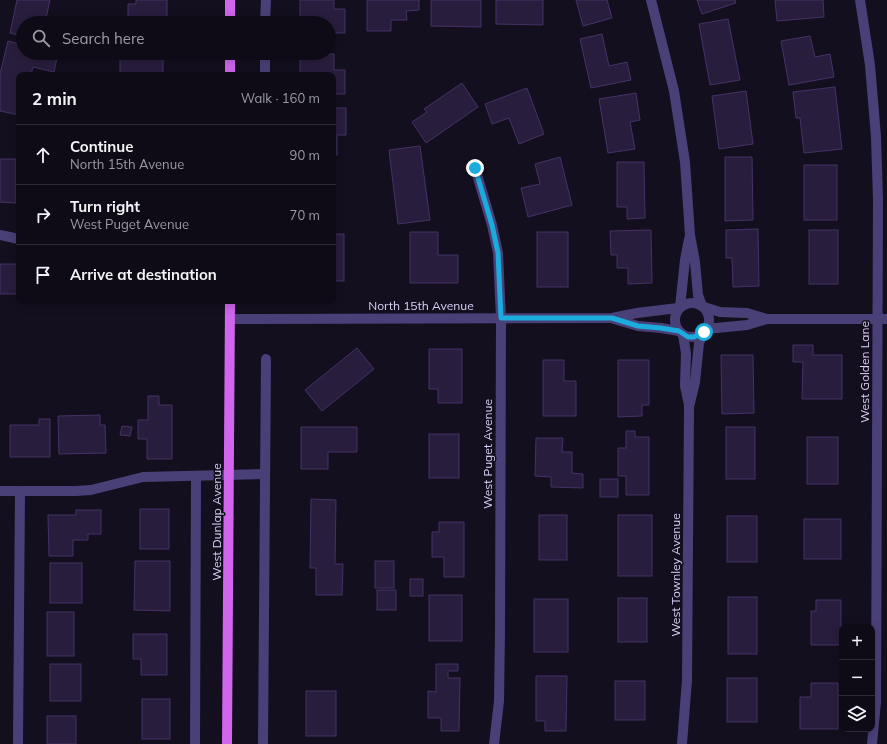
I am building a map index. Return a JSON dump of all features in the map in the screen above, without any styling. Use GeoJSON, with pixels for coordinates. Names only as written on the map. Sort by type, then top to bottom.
{"type":"FeatureCollection","features":[{"type":"Feature","properties":{"kind":"main road"},"geometry":{"type":"LineString","coordinates":[[230,0],[230,16]]}},
{"type":"Feature","properties":{"kind":"main road"},"geometry":{"type":"LineString","coordinates":[[230,60],[230,72]]}},
{"type":"Feature","properties":{"kind":"main road","name":"West Dunlap Avenue"},"geometry":{"type":"LineString","coordinates":[[227,744],[230,304]]}},
{"type":"Feature","properties":{"kind":"street"},"geometry":{"type":"LineString","coordinates":[[265,16],[266,0]]}},
{"type":"Feature","properties":{"kind":"street"},"geometry":{"type":"LineString","coordinates":[[651,0],[675,98],[685,162],[690,235],[695,262],[698,295],[708,313],[705,331]]}},
{"type":"Feature","properties":{"kind":"street","name":"West Golden Lane"},"geometry":{"type":"LineString","coordinates":[[860,0],[870,65],[876,137],[882,319],[876,702],[872,744]]}},
{"type":"Feature","properties":{"kind":"street"},"geometry":{"type":"LineString","coordinates":[[265,60],[265,72]]}},
{"type":"Feature","properties":{"kind":"street","name":"West Puget Avenue"},"geometry":{"type":"LineString","coordinates":[[475,168],[492,225],[498,253],[501,318],[499,702],[494,744]]}},
{"type":"Feature","properties":{"kind":"street"},"geometry":{"type":"LineString","coordinates":[[0,235],[16,238]]}},
{"type":"Feature","properties":{"kind":"street"},"geometry":{"type":"LineString","coordinates":[[681,333],[675,323],[676,313],[679,308],[685,260],[690,235]]}},
{"type":"Feature","properties":{"kind":"street","name":"North 15th Avenue"},"geometry":{"type":"LineString","coordinates":[[230,319],[612,318],[637,313],[679,308],[688,302],[698,303],[720,312],[747,314],[767,319],[882,319]]}},
{"type":"Feature","properties":{"kind":"street","name":"North 15th Avenue"},"geometry":{"type":"LineString","coordinates":[[612,318],[638,326],[661,328],[694,337],[705,331],[746,325],[767,319]]}},
{"type":"Feature","properties":{"kind":"street","name":"West Townley Avenue"},"geometry":{"type":"LineString","coordinates":[[682,744],[687,680],[689,406],[695,382],[699,343],[705,331]]}},
{"type":"Feature","properties":{"kind":"street","name":"West Townley Avenue"},"geometry":{"type":"LineString","coordinates":[[681,333],[686,354],[684,386],[689,406]]}},
{"type":"Feature","properties":{"kind":"street"},"geometry":{"type":"LineString","coordinates":[[263,744],[266,359]]}},
{"type":"Feature","properties":{"kind":"street"},"geometry":{"type":"LineString","coordinates":[[0,491],[84,490],[108,486],[143,477],[265,474]]}},
{"type":"Feature","properties":{"kind":"street","name":"West Dunlap Avenue"},"geometry":{"type":"LineString","coordinates":[[195,744],[196,476]]}},
{"type":"Feature","properties":{"kind":"street"},"geometry":{"type":"LineString","coordinates":[[18,744],[20,491]]}},
{"type":"Feature","properties":{"kind":"building"},"geometry":{"type":"Polygon","coordinates":[[[17,0],[50,0],[47,16],[16,16],[16,34],[10,33],[17,0]]]}},
{"type":"Feature","properties":{"kind":"building"},"geometry":{"type":"Polygon","coordinates":[[[136,0],[167,0],[167,16],[128,16],[128,4],[136,4],[136,0]]]}},
{"type":"Feature","properties":{"kind":"building"},"geometry":{"type":"Polygon","coordinates":[[[300,0],[334,0],[334,9],[345,9],[345,33],[336,33],[336,16],[300,16],[300,0]]]}},
{"type":"Feature","properties":{"kind":"building"},"geometry":{"type":"Polygon","coordinates":[[[367,0],[419,0],[419,10],[406,11],[407,20],[391,20],[391,31],[367,31],[367,0]]]}},
{"type":"Feature","properties":{"kind":"building"},"geometry":{"type":"Polygon","coordinates":[[[431,0],[481,0],[481,27],[431,26],[431,0]]]}},
{"type":"Feature","properties":{"kind":"building"},"geometry":{"type":"Polygon","coordinates":[[[496,0],[543,0],[543,25],[496,24],[496,0]]]}},
{"type":"Feature","properties":{"kind":"building"},"geometry":{"type":"Polygon","coordinates":[[[576,0],[607,0],[612,18],[583,26],[576,0]]]}},
{"type":"Feature","properties":{"kind":"building"},"geometry":{"type":"Polygon","coordinates":[[[697,0],[735,0],[736,3],[702,14],[697,0]]]}},
{"type":"Feature","properties":{"kind":"building"},"geometry":{"type":"Polygon","coordinates":[[[775,0],[823,0],[824,17],[777,21],[775,0]]]}},
{"type":"Feature","properties":{"kind":"building"},"geometry":{"type":"Polygon","coordinates":[[[728,19],[740,80],[710,85],[699,24],[728,19]]]}},
{"type":"Feature","properties":{"kind":"building"},"geometry":{"type":"Polygon","coordinates":[[[602,34],[609,66],[627,62],[631,80],[591,88],[580,39],[602,34]]]}},
{"type":"Feature","properties":{"kind":"building"},"geometry":{"type":"Polygon","coordinates":[[[810,36],[815,57],[830,54],[834,77],[789,85],[781,41],[810,36]]]}},
{"type":"Feature","properties":{"kind":"building"},"geometry":{"type":"Polygon","coordinates":[[[8,41],[16,43],[16,60],[57,60],[54,72],[33,67],[32,72],[16,72],[16,114],[0,111],[0,74],[8,41]]]}},
{"type":"Feature","properties":{"kind":"building"},"geometry":{"type":"Polygon","coordinates":[[[120,60],[163,60],[163,72],[120,72],[120,60]]]}},
{"type":"Feature","properties":{"kind":"building"},"geometry":{"type":"Polygon","coordinates":[[[300,60],[334,60],[334,70],[345,70],[345,94],[336,94],[336,72],[300,72],[300,60]]]}},
{"type":"Feature","properties":{"kind":"building"},"geometry":{"type":"Polygon","coordinates":[[[462,83],[478,107],[426,143],[412,122],[427,112],[424,109],[462,83]]]}},
{"type":"Feature","properties":{"kind":"building"},"geometry":{"type":"Polygon","coordinates":[[[835,87],[842,149],[804,153],[800,118],[796,118],[793,92],[835,87]]]}},
{"type":"Feature","properties":{"kind":"building"},"geometry":{"type":"Polygon","coordinates":[[[527,88],[544,134],[519,144],[509,118],[492,124],[485,104],[527,88]]]}},
{"type":"Feature","properties":{"kind":"building"},"geometry":{"type":"Polygon","coordinates":[[[746,91],[753,144],[719,149],[712,96],[746,91]]]}},
{"type":"Feature","properties":{"kind":"building"},"geometry":{"type":"Polygon","coordinates":[[[636,93],[640,120],[630,122],[635,149],[608,153],[599,99],[636,93]]]}},
{"type":"Feature","properties":{"kind":"building"},"geometry":{"type":"Polygon","coordinates":[[[336,108],[346,108],[346,135],[337,135],[337,155],[336,108]]]}},
{"type":"Feature","properties":{"kind":"building"},"geometry":{"type":"Polygon","coordinates":[[[420,146],[430,220],[398,224],[389,150],[420,146]]]}},
{"type":"Feature","properties":{"kind":"building"},"geometry":{"type":"Polygon","coordinates":[[[560,157],[572,205],[528,217],[521,188],[540,184],[535,164],[560,157]]]}},
{"type":"Feature","properties":{"kind":"building"},"geometry":{"type":"Polygon","coordinates":[[[725,157],[752,157],[753,220],[725,221],[725,157]]]}},
{"type":"Feature","properties":{"kind":"building"},"geometry":{"type":"Polygon","coordinates":[[[0,159],[16,159],[16,203],[0,202],[0,159]]]}},
{"type":"Feature","properties":{"kind":"building"},"geometry":{"type":"Polygon","coordinates":[[[617,162],[644,162],[645,218],[627,219],[627,207],[617,207],[617,162]]]}},
{"type":"Feature","properties":{"kind":"building"},"geometry":{"type":"Polygon","coordinates":[[[804,165],[837,165],[837,220],[804,220],[804,165]]]}},
{"type":"Feature","properties":{"kind":"building"},"geometry":{"type":"Polygon","coordinates":[[[758,229],[759,286],[733,287],[732,258],[726,258],[726,230],[758,229]]]}},
{"type":"Feature","properties":{"kind":"building"},"geometry":{"type":"Polygon","coordinates":[[[651,230],[652,283],[628,284],[628,268],[617,268],[617,255],[611,255],[610,231],[651,230]]]}},
{"type":"Feature","properties":{"kind":"building"},"geometry":{"type":"Polygon","coordinates":[[[809,230],[838,230],[838,284],[809,284],[809,230]]]}},
{"type":"Feature","properties":{"kind":"building"},"geometry":{"type":"Polygon","coordinates":[[[410,232],[438,232],[438,255],[458,255],[458,283],[410,283],[410,232]]]}},
{"type":"Feature","properties":{"kind":"building"},"geometry":{"type":"Polygon","coordinates":[[[537,232],[568,232],[568,287],[537,287],[537,232]]]}},
{"type":"Feature","properties":{"kind":"building"},"geometry":{"type":"Polygon","coordinates":[[[336,234],[344,234],[344,281],[336,281],[336,234]]]}},
{"type":"Feature","properties":{"kind":"building"},"geometry":{"type":"Polygon","coordinates":[[[0,264],[16,264],[16,294],[0,294],[0,264]]]}},
{"type":"Feature","properties":{"kind":"building"},"geometry":{"type":"Polygon","coordinates":[[[793,345],[813,345],[813,355],[842,355],[842,399],[802,399],[803,362],[793,362],[793,345]]]}},
{"type":"Feature","properties":{"kind":"building"},"geometry":{"type":"Polygon","coordinates":[[[357,348],[374,369],[322,411],[305,390],[357,348]]]}},
{"type":"Feature","properties":{"kind":"building"},"geometry":{"type":"Polygon","coordinates":[[[429,349],[462,349],[462,403],[438,403],[438,389],[429,389],[429,349]]]}},
{"type":"Feature","properties":{"kind":"building"},"geometry":{"type":"Polygon","coordinates":[[[721,355],[753,355],[754,413],[722,414],[721,355]]]}},
{"type":"Feature","properties":{"kind":"building"},"geometry":{"type":"Polygon","coordinates":[[[543,360],[564,360],[564,381],[576,381],[576,416],[543,416],[543,360]]]}},
{"type":"Feature","properties":{"kind":"building"},"geometry":{"type":"Polygon","coordinates":[[[618,360],[649,360],[649,405],[642,405],[642,416],[618,417],[618,360]]]}},
{"type":"Feature","properties":{"kind":"building"},"geometry":{"type":"Polygon","coordinates":[[[148,396],[159,396],[159,405],[172,405],[172,459],[147,459],[147,439],[138,439],[138,420],[148,420],[148,396]]]}},
{"type":"Feature","properties":{"kind":"building"},"geometry":{"type":"Polygon","coordinates":[[[100,415],[100,425],[105,425],[106,453],[59,454],[58,416],[100,415]]]}},
{"type":"Feature","properties":{"kind":"building"},"geometry":{"type":"Polygon","coordinates":[[[39,419],[50,419],[50,457],[10,457],[10,425],[39,425],[39,419]]]}},
{"type":"Feature","properties":{"kind":"building"},"geometry":{"type":"Polygon","coordinates":[[[122,426],[132,427],[130,436],[120,435],[122,426]]]}},
{"type":"Feature","properties":{"kind":"building"},"geometry":{"type":"Polygon","coordinates":[[[301,427],[357,427],[357,452],[328,452],[328,469],[301,469],[301,427]]]}},
{"type":"Feature","properties":{"kind":"building"},"geometry":{"type":"Polygon","coordinates":[[[726,427],[755,427],[755,479],[726,479],[726,427]]]}},
{"type":"Feature","properties":{"kind":"building"},"geometry":{"type":"Polygon","coordinates":[[[626,431],[635,431],[635,437],[649,437],[649,495],[626,495],[626,476],[618,476],[618,448],[626,448],[626,431]]]}},
{"type":"Feature","properties":{"kind":"building"},"geometry":{"type":"Polygon","coordinates":[[[429,434],[459,434],[459,478],[429,478],[429,434]]]}},
{"type":"Feature","properties":{"kind":"building"},"geometry":{"type":"Polygon","coordinates":[[[807,437],[838,437],[838,484],[807,484],[807,437]]]}},
{"type":"Feature","properties":{"kind":"building"},"geometry":{"type":"Polygon","coordinates":[[[536,438],[563,438],[562,452],[572,452],[572,473],[583,474],[583,488],[551,487],[551,477],[535,476],[536,438]]]}},
{"type":"Feature","properties":{"kind":"building"},"geometry":{"type":"Polygon","coordinates":[[[600,479],[618,479],[618,497],[600,497],[600,479]]]}},
{"type":"Feature","properties":{"kind":"building"},"geometry":{"type":"Polygon","coordinates":[[[311,499],[336,500],[335,564],[343,564],[342,595],[316,595],[316,568],[310,568],[311,499]]]}},
{"type":"Feature","properties":{"kind":"building"},"geometry":{"type":"Polygon","coordinates":[[[140,509],[169,509],[169,549],[140,549],[140,509]]]}},
{"type":"Feature","properties":{"kind":"building"},"geometry":{"type":"Polygon","coordinates":[[[76,510],[101,510],[101,534],[88,534],[88,540],[73,540],[73,556],[49,556],[48,515],[76,515],[76,510]]]}},
{"type":"Feature","properties":{"kind":"building"},"geometry":{"type":"Polygon","coordinates":[[[539,515],[567,515],[567,560],[539,560],[539,515]]]}},
{"type":"Feature","properties":{"kind":"building"},"geometry":{"type":"Polygon","coordinates":[[[618,515],[652,515],[652,576],[618,576],[618,515]]]}},
{"type":"Feature","properties":{"kind":"building"},"geometry":{"type":"Polygon","coordinates":[[[727,516],[757,516],[757,562],[727,562],[727,516]]]}},
{"type":"Feature","properties":{"kind":"building"},"geometry":{"type":"Polygon","coordinates":[[[804,519],[841,519],[841,559],[804,559],[804,519]]]}},
{"type":"Feature","properties":{"kind":"building"},"geometry":{"type":"Polygon","coordinates":[[[439,522],[464,522],[464,577],[444,577],[444,557],[432,557],[432,532],[439,532],[439,522]]]}},
{"type":"Feature","properties":{"kind":"building"},"geometry":{"type":"Polygon","coordinates":[[[135,561],[170,561],[170,611],[134,610],[135,561]]]}},
{"type":"Feature","properties":{"kind":"building"},"geometry":{"type":"Polygon","coordinates":[[[375,561],[394,561],[394,588],[375,588],[375,561]]]}},
{"type":"Feature","properties":{"kind":"building"},"geometry":{"type":"Polygon","coordinates":[[[50,563],[82,563],[82,603],[50,603],[50,563]]]}},
{"type":"Feature","properties":{"kind":"building"},"geometry":{"type":"Polygon","coordinates":[[[410,579],[423,579],[423,596],[410,596],[410,579]]]}},
{"type":"Feature","properties":{"kind":"building"},"geometry":{"type":"Polygon","coordinates":[[[377,590],[396,590],[396,610],[377,610],[377,590]]]}},
{"type":"Feature","properties":{"kind":"building"},"geometry":{"type":"Polygon","coordinates":[[[429,595],[462,595],[462,641],[429,641],[429,595]]]}},
{"type":"Feature","properties":{"kind":"building"},"geometry":{"type":"Polygon","coordinates":[[[728,597],[757,597],[757,654],[728,654],[728,597]]]}},
{"type":"Feature","properties":{"kind":"building"},"geometry":{"type":"Polygon","coordinates":[[[618,598],[647,598],[647,642],[618,642],[618,598]]]}},
{"type":"Feature","properties":{"kind":"building"},"geometry":{"type":"Polygon","coordinates":[[[534,599],[568,599],[568,652],[534,652],[534,599]]]}},
{"type":"Feature","properties":{"kind":"building"},"geometry":{"type":"Polygon","coordinates":[[[816,600],[841,600],[839,645],[811,645],[811,611],[816,611],[816,600]]]}},
{"type":"Feature","properties":{"kind":"building"},"geometry":{"type":"Polygon","coordinates":[[[47,612],[74,612],[74,656],[47,656],[47,612]]]}},
{"type":"Feature","properties":{"kind":"building"},"geometry":{"type":"Polygon","coordinates":[[[133,634],[167,634],[167,675],[141,675],[141,659],[133,659],[133,634]]]}},
{"type":"Feature","properties":{"kind":"building"},"geometry":{"type":"Polygon","coordinates":[[[50,664],[81,664],[81,701],[50,701],[50,664]]]}},
{"type":"Feature","properties":{"kind":"building"},"geometry":{"type":"Polygon","coordinates":[[[436,664],[458,664],[458,671],[448,671],[448,678],[460,678],[459,731],[441,731],[441,718],[428,718],[428,691],[436,692],[436,664]]]}},
{"type":"Feature","properties":{"kind":"building"},"geometry":{"type":"Polygon","coordinates":[[[536,676],[567,676],[566,731],[545,731],[545,721],[536,721],[536,676]]]}},
{"type":"Feature","properties":{"kind":"building"},"geometry":{"type":"Polygon","coordinates":[[[727,678],[757,678],[757,722],[727,722],[727,678]]]}},
{"type":"Feature","properties":{"kind":"building"},"geometry":{"type":"Polygon","coordinates":[[[615,681],[645,681],[645,720],[615,720],[615,681]]]}},
{"type":"Feature","properties":{"kind":"building"},"geometry":{"type":"Polygon","coordinates":[[[811,683],[838,683],[838,729],[800,729],[800,697],[811,697],[811,683]]]}},
{"type":"Feature","properties":{"kind":"building"},"geometry":{"type":"Polygon","coordinates":[[[306,691],[336,691],[336,736],[306,736],[306,691]]]}},
{"type":"Feature","properties":{"kind":"building"},"geometry":{"type":"Polygon","coordinates":[[[142,699],[170,699],[170,739],[142,739],[142,699]]]}},
{"type":"Feature","properties":{"kind":"building"},"geometry":{"type":"Polygon","coordinates":[[[47,716],[76,716],[76,744],[47,744],[47,716]]]}},
{"type":"Feature","properties":{"kind":"route"},"geometry":{"type":"LineString","coordinates":[[475,168],[492,225],[498,253],[501,318],[612,318],[638,326],[679,331],[688,337],[694,337],[704,332]]}}]}
